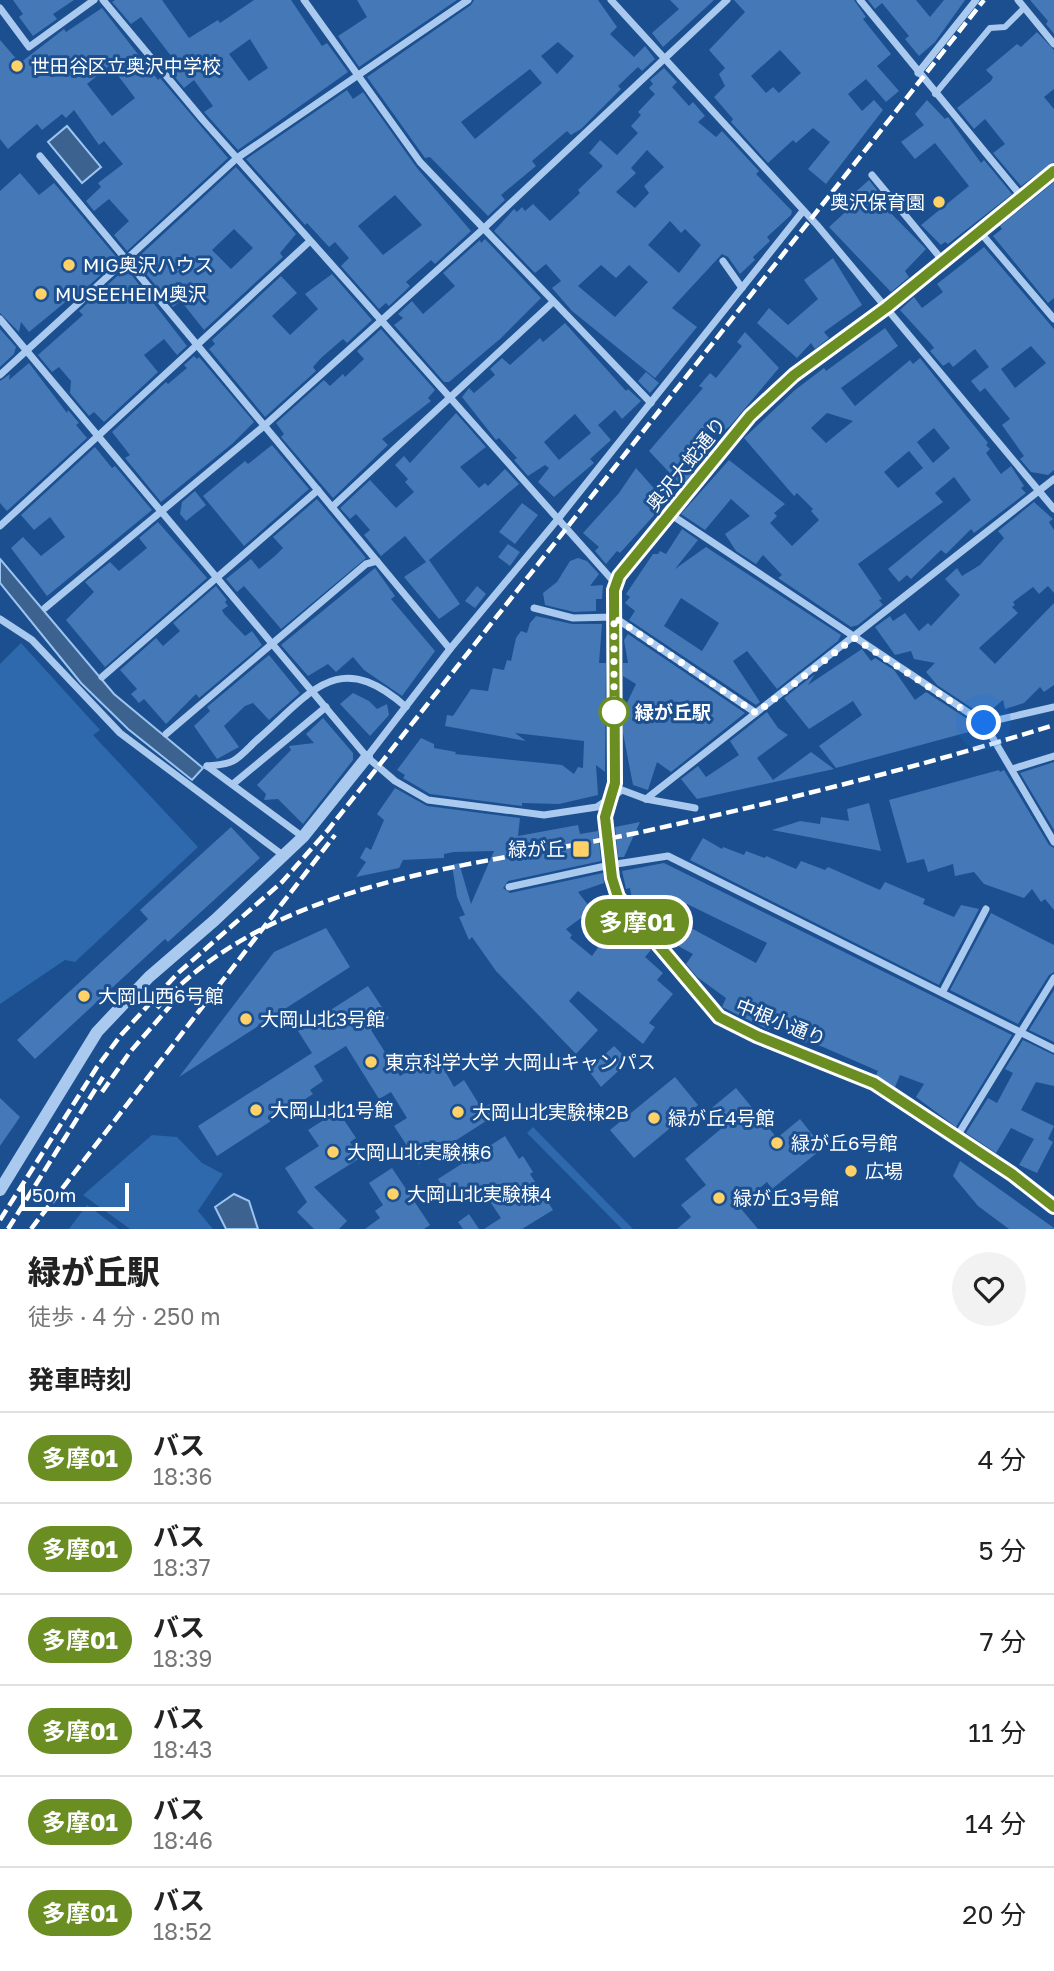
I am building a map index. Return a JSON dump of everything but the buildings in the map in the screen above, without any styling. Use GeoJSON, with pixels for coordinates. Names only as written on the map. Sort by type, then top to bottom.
{"type":"FeatureCollection","features":[{"type":"Feature","properties":{"kind":"street"},"geometry":{"type":"LineString","coordinates":[[0,8],[29,47],[94,0]]}},
{"type":"Feature","properties":{"kind":"street"},"geometry":{"type":"LineString","coordinates":[[103,0],[237,158],[615,583],[611,793]]}},
{"type":"Feature","properties":{"kind":"street"},"geometry":{"type":"LineString","coordinates":[[304,0],[406,146],[650,403]]}},
{"type":"Feature","properties":{"kind":"street"},"geometry":{"type":"LineString","coordinates":[[0,375],[237,158],[468,0]]}},
{"type":"Feature","properties":{"kind":"street"},"geometry":{"type":"LineString","coordinates":[[611,0],[887,307],[1054,509]]}},
{"type":"Feature","properties":{"kind":"street"},"geometry":{"type":"LineString","coordinates":[[45,608],[264,426],[484,229],[727,0]]}},
{"type":"Feature","properties":{"kind":"street"},"geometry":{"type":"LineString","coordinates":[[860,0],[1022,197]]}},
{"type":"Feature","properties":{"kind":"street"},"geometry":{"type":"LineString","coordinates":[[918,73],[976,0]]}},
{"type":"Feature","properties":{"kind":"street"},"geometry":{"type":"LineString","coordinates":[[1018,0],[1054,44]]}},
{"type":"Feature","properties":{"kind":"street"},"geometry":{"type":"LineString","coordinates":[[935,94],[990,27],[1005,27],[1024,8]]}},
{"type":"Feature","properties":{"kind":"street"},"geometry":{"type":"LineString","coordinates":[[40,156],[450,649]]}},
{"type":"Feature","properties":{"kind":"street","name":"奥沢大蛇通り"},"geometry":{"type":"LineString","coordinates":[[615,583],[750,416],[794,375],[887,307],[1054,172]]}},
{"type":"Feature","properties":{"kind":"street"},"geometry":{"type":"LineString","coordinates":[[872,175],[943,261]]}},
{"type":"Feature","properties":{"kind":"street"},"geometry":{"type":"LineString","coordinates":[[0,1190],[97,1032],[149,977],[303,837],[450,649],[558,519],[803,211]]}},
{"type":"Feature","properties":{"kind":"street"},"geometry":{"type":"LineString","coordinates":[[980,232],[1054,319]]}},
{"type":"Feature","properties":{"kind":"street"},"geometry":{"type":"LineString","coordinates":[[0,526],[310,241]]}},
{"type":"Feature","properties":{"kind":"street"},"geometry":{"type":"LineString","coordinates":[[723,261],[742,288]]}},
{"type":"Feature","properties":{"kind":"street"},"geometry":{"type":"LineString","coordinates":[[332,507],[552,302]]}},
{"type":"Feature","properties":{"kind":"street"},"geometry":{"type":"LineString","coordinates":[[0,318],[367,757],[395,781],[428,800],[544,815],[597,807],[611,793],[622,790],[646,799],[695,808]]}},
{"type":"Feature","properties":{"kind":"street"},"geometry":{"type":"LineString","coordinates":[[646,799],[1054,480]]}},
{"type":"Feature","properties":{"kind":"street"},"geometry":{"type":"LineString","coordinates":[[102,677],[318,490]]}},
{"type":"Feature","properties":{"kind":"street"},"geometry":{"type":"LineString","coordinates":[[670,514],[984,723],[1054,842]]}},
{"type":"Feature","properties":{"kind":"street"},"geometry":{"type":"LineString","coordinates":[[166,734],[366,564],[377,561]]}},
{"type":"Feature","properties":{"kind":"street"},"geometry":{"type":"LineString","coordinates":[[534,608],[573,618],[614,617],[756,713]]}},
{"type":"Feature","properties":{"kind":"street"},"geometry":{"type":"LineString","coordinates":[[0,619],[32,640],[120,733],[284,856]]}},
{"type":"Feature","properties":{"kind":"street"},"geometry":{"type":"LineString","coordinates":[[303,837],[207,766],[232,762],[313,691],[336,678],[358,676],[390,694],[406,707]]}},
{"type":"Feature","properties":{"kind":"street"},"geometry":{"type":"LineString","coordinates":[[984,723],[1054,706]]}},
{"type":"Feature","properties":{"kind":"street"},"geometry":{"type":"LineString","coordinates":[[233,784],[326,707]]}},
{"type":"Feature","properties":{"kind":"street"},"geometry":{"type":"LineString","coordinates":[[1012,769],[1054,756]]}},
{"type":"Feature","properties":{"kind":"street","name":"中根小通り"},"geometry":{"type":"LineString","coordinates":[[611,793],[605,817],[610,865],[618,897],[719,1017],[757,1036],[874,1083],[1012,1174],[1054,1207]]}},
{"type":"Feature","properties":{"kind":"street"},"geometry":{"type":"LineString","coordinates":[[509,887],[610,865],[668,856],[943,991],[1054,1049]]}},
{"type":"Feature","properties":{"kind":"street"},"geometry":{"type":"LineString","coordinates":[[943,991],[986,909]]}},
{"type":"Feature","properties":{"kind":"street"},"geometry":{"type":"LineString","coordinates":[[956,1138],[1019,1031],[1054,978]]}},
{"type":"Feature","properties":{"kind":"shaded area"},"geometry":{"type":"Polygon","coordinates":[[[67,126],[101,167],[82,183],[48,142],[67,126]]]}},
{"type":"Feature","properties":{"kind":"shaded area"},"geometry":{"type":"Polygon","coordinates":[[[0,559],[114,694],[203,768],[192,780],[128,729],[81,683],[0,583],[0,559]]]}},
{"type":"Feature","properties":{"kind":"shaded area"},"geometry":{"type":"Polygon","coordinates":[[[21,643],[100,730],[93,735],[198,847],[75,962],[65,960],[0,1004],[0,664],[21,643]]]}},
{"type":"Feature","properties":{"kind":"shaded area"},"geometry":{"type":"Polygon","coordinates":[[[533,1127],[633,1229],[622,1229],[527,1133],[533,1127]]]}},
{"type":"Feature","properties":{"kind":"shaded area"},"geometry":{"type":"Polygon","coordinates":[[[152,1135],[177,1137],[202,1163],[223,1174],[198,1211],[213,1229],[130,1229],[83,1195],[152,1135]]]}},
{"type":"Feature","properties":{"kind":"shaded area"},"geometry":{"type":"Polygon","coordinates":[[[234,1194],[249,1201],[258,1229],[226,1229],[215,1207],[234,1194]]]}},
{"type":"Feature","properties":{"kind":"shaded area"},"geometry":{"type":"Polygon","coordinates":[[[87,1205],[119,1229],[69,1229],[87,1205]]]}},
{"type":"Feature","properties":{"kind":"railway"},"geometry":{"type":"LineString","coordinates":[[0,1220],[97,1067],[121,1035],[178,973],[282,882],[328,830],[984,0]]}},
{"type":"Feature","properties":{"kind":"railway"},"geometry":{"type":"LineString","coordinates":[[157,1008],[207,963],[264,928],[325,902],[390,882],[457,866],[655,829],[806,794],[1054,725]]}},
{"type":"Feature","properties":{"kind":"railway"},"geometry":{"type":"LineString","coordinates":[[31,1229],[335,835]]}},
{"type":"Feature","properties":{"kind":"railway"},"geometry":{"type":"LineString","coordinates":[[102,1092],[130,1052],[171,1005]]}},
{"type":"Feature","properties":{"kind":"railway"},"geometry":{"type":"LineString","coordinates":[[8,1229],[103,1077]]}},
{"type":"Feature","properties":{"kind":"bus line","name":"多摩01"},"geometry":{"type":"LineString","coordinates":[[1054,171],[887,307],[775,392],[750,416],[619,576],[614,590],[615,783],[605,817],[612,878],[618,897],[719,1017],[757,1036],[813,1056],[874,1083],[1012,1174],[1054,1207]]}},
{"type":"Feature","properties":{"kind":"place","name":"世田谷区立奥沢中学校"},"geometry":{"type":"Point","coordinates":[17,66]}},
{"type":"Feature","properties":{"kind":"place","name":"奥沢保育園"},"geometry":{"type":"Point","coordinates":[939,202]}},
{"type":"Feature","properties":{"kind":"place","name":"MIG奥沢ハウス"},"geometry":{"type":"Point","coordinates":[69,265]}},
{"type":"Feature","properties":{"kind":"place","name":"MUSEEHEIM奥沢"},"geometry":{"type":"Point","coordinates":[41,294]}},
{"type":"Feature","properties":{"kind":"place","name":"緑が丘駅"},"geometry":{"type":"Point","coordinates":[614,712]}},
{"type":"Feature","properties":{"kind":"place","name":"緑が丘"},"geometry":{"type":"Point","coordinates":[581,849]}},
{"type":"Feature","properties":{"kind":"place","name":"大岡山西6号館"},"geometry":{"type":"Point","coordinates":[84,996]}},
{"type":"Feature","properties":{"kind":"place","name":"大岡山北3号館"},"geometry":{"type":"Point","coordinates":[246,1019]}},
{"type":"Feature","properties":{"kind":"place","name":"東京科学大学 大岡山キャンパス"},"geometry":{"type":"Point","coordinates":[371,1062]}},
{"type":"Feature","properties":{"kind":"place","name":"大岡山北1号館"},"geometry":{"type":"Point","coordinates":[256,1110]}},
{"type":"Feature","properties":{"kind":"place","name":"大岡山北実験棟2B"},"geometry":{"type":"Point","coordinates":[458,1112]}},
{"type":"Feature","properties":{"kind":"place","name":"緑が丘4号館"},"geometry":{"type":"Point","coordinates":[654,1118]}},
{"type":"Feature","properties":{"kind":"place","name":"緑が丘6号館"},"geometry":{"type":"Point","coordinates":[777,1143]}},
{"type":"Feature","properties":{"kind":"place","name":"大岡山北実験棟6"},"geometry":{"type":"Point","coordinates":[333,1152]}},
{"type":"Feature","properties":{"kind":"place","name":"広場"},"geometry":{"type":"Point","coordinates":[851,1171]}},
{"type":"Feature","properties":{"kind":"place","name":"大岡山北実験棟4"},"geometry":{"type":"Point","coordinates":[393,1194]}},
{"type":"Feature","properties":{"kind":"place","name":"緑が丘3号館"},"geometry":{"type":"Point","coordinates":[719,1198]}},
{"type":"Feature","properties":{"kind":"route"},"geometry":{"type":"LineString","coordinates":[[614,712],[614,617],[756,713],[854,638],[984,723]]}}]}
